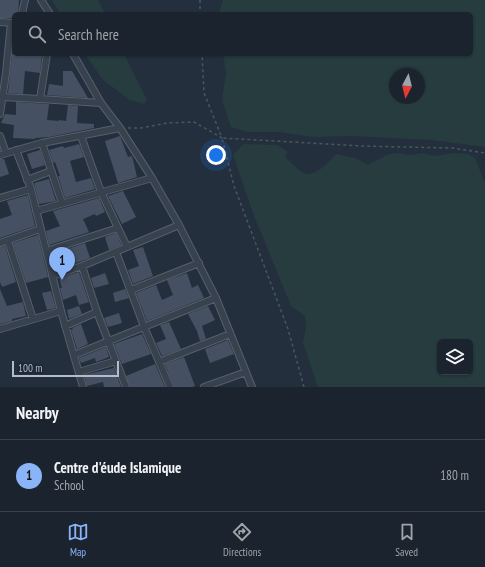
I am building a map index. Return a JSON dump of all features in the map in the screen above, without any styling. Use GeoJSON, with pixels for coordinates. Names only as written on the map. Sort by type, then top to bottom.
{"type":"FeatureCollection","features":[{"type":"Feature","properties":{"kind":"street"},"geometry":{"type":"LineString","coordinates":[[22,12],[25,0]]}},
{"type":"Feature","properties":{"kind":"street"},"geometry":{"type":"LineString","coordinates":[[41,0],[49,12]]}},
{"type":"Feature","properties":{"kind":"street"},"geometry":{"type":"LineString","coordinates":[[0,22],[12,23]]}},
{"type":"Feature","properties":{"kind":"street"},"geometry":{"type":"LineString","coordinates":[[0,114],[3,73],[12,28]]}},
{"type":"Feature","properties":{"kind":"street"},"geometry":{"type":"LineString","coordinates":[[40,99],[47,56]]}},
{"type":"Feature","properties":{"kind":"street"},"geometry":{"type":"LineString","coordinates":[[74,56],[101,103],[120,128],[152,178],[179,225],[216,298],[252,387]]}},
{"type":"Feature","properties":{"kind":"street"},"geometry":{"type":"LineString","coordinates":[[2,96],[101,103]]}},
{"type":"Feature","properties":{"kind":"street"},"geometry":{"type":"LineString","coordinates":[[0,136],[3,154],[42,143],[120,128]]}},
{"type":"Feature","properties":{"kind":"street"},"geometry":{"type":"LineString","coordinates":[[81,136],[101,192],[127,247]]}},
{"type":"Feature","properties":{"kind":"street"},"geometry":{"type":"LineString","coordinates":[[42,143],[62,204]]}},
{"type":"Feature","properties":{"kind":"street"},"geometry":{"type":"LineString","coordinates":[[16,150],[31,189],[61,311],[83,387]]}},
{"type":"Feature","properties":{"kind":"street"},"geometry":{"type":"LineString","coordinates":[[27,180],[51,171]]}},
{"type":"Feature","properties":{"kind":"street"},"geometry":{"type":"LineString","coordinates":[[36,211],[152,178]]}},
{"type":"Feature","properties":{"kind":"street"},"geometry":{"type":"LineString","coordinates":[[0,198],[31,189]]}},
{"type":"Feature","properties":{"kind":"street"},"geometry":{"type":"LineString","coordinates":[[52,276],[82,266],[179,225]]}},
{"type":"Feature","properties":{"kind":"street"},"geometry":{"type":"LineString","coordinates":[[46,251],[118,228]]}},
{"type":"Feature","properties":{"kind":"street"},"geometry":{"type":"LineString","coordinates":[[0,243],[40,229]]}},
{"type":"Feature","properties":{"kind":"street"},"geometry":{"type":"LineString","coordinates":[[8,240],[33,319]]}},
{"type":"Feature","properties":{"kind":"street"},"geometry":{"type":"LineString","coordinates":[[116,252],[144,327],[170,387]]}},
{"type":"Feature","properties":{"kind":"street"},"geometry":{"type":"LineString","coordinates":[[131,290],[199,263]]}},
{"type":"Feature","properties":{"kind":"street"},"geometry":{"type":"LineString","coordinates":[[82,266],[97,312],[126,387]]}},
{"type":"Feature","properties":{"kind":"street"},"geometry":{"type":"LineString","coordinates":[[74,356],[216,298]]}},
{"type":"Feature","properties":{"kind":"street"},"geometry":{"type":"LineString","coordinates":[[0,329],[61,311]]}},
{"type":"Feature","properties":{"kind":"street"},"geometry":{"type":"LineString","coordinates":[[65,326],[97,312]]}},
{"type":"Feature","properties":{"kind":"street"},"geometry":{"type":"LineString","coordinates":[[159,362],[230,334]]}},
{"type":"Feature","properties":{"kind":"street"},"geometry":{"type":"LineString","coordinates":[[79,372],[116,361]]}},
{"type":"Feature","properties":{"kind":"street"},"geometry":{"type":"LineString","coordinates":[[204,387],[246,372]]}},
{"type":"Feature","properties":{"kind":"path"},"geometry":{"type":"LineString","coordinates":[[200,0],[200,12]]}},
{"type":"Feature","properties":{"kind":"path"},"geometry":{"type":"LineString","coordinates":[[202,56],[204,93],[222,138],[234,186],[288,329],[304,387]]}},
{"type":"Feature","properties":{"kind":"path"},"geometry":{"type":"LineString","coordinates":[[120,128],[141,128],[167,123],[194,122],[222,138],[362,146],[452,148],[485,153]]}},
{"type":"Feature","properties":{"kind":"green space"},"geometry":{"type":"Polygon","coordinates":[[[52,0],[98,0],[104,12],[59,12],[52,0]]]}},
{"type":"Feature","properties":{"kind":"green space"},"geometry":{"type":"Polygon","coordinates":[[[223,0],[485,0],[485,147],[432,140],[350,136],[313,137],[279,132],[247,132],[231,127],[222,100],[226,72],[223,56],[473,56],[473,12],[220,12],[223,0]]]}},
{"type":"Feature","properties":{"kind":"green space"},"geometry":{"type":"Polygon","coordinates":[[[86,56],[125,56],[147,100],[144,104],[130,100],[103,80],[86,56]]]}},
{"type":"Feature","properties":{"kind":"green space"},"geometry":{"type":"Polygon","coordinates":[[[243,144],[277,145],[287,151],[286,158],[305,174],[310,174],[320,170],[336,154],[355,158],[368,165],[387,155],[396,153],[409,155],[423,153],[434,156],[454,153],[468,154],[475,158],[485,183],[485,387],[318,387],[303,343],[306,326],[305,316],[291,306],[253,213],[233,155],[243,144]]]}},
{"type":"Feature","properties":{"kind":"building"},"geometry":{"type":"Polygon","coordinates":[[[0,0],[19,0],[18,12],[12,12],[12,18],[0,18],[0,0]]]}},
{"type":"Feature","properties":{"kind":"building"},"geometry":{"type":"Polygon","coordinates":[[[12,54],[12,56],[42,56],[40,73],[25,71],[23,94],[8,93],[12,54]]]}},
{"type":"Feature","properties":{"kind":"building"},"geometry":{"type":"Polygon","coordinates":[[[63,71],[72,71],[88,98],[47,95],[49,84],[63,86],[63,71]]]}},
{"type":"Feature","properties":{"kind":"building"},"geometry":{"type":"Polygon","coordinates":[[[16,102],[49,104],[47,120],[59,121],[66,121],[68,105],[78,106],[77,123],[94,124],[94,128],[35,139],[13,138],[14,125],[1,123],[5,114],[16,115],[16,102]]]}},
{"type":"Feature","properties":{"kind":"building"},"geometry":{"type":"Polygon","coordinates":[[[120,136],[128,157],[132,156],[137,177],[118,183],[105,141],[120,136]]]}},
{"type":"Feature","properties":{"kind":"building"},"geometry":{"type":"Polygon","coordinates":[[[79,144],[84,157],[70,161],[76,182],[91,178],[95,189],[65,198],[58,176],[60,176],[55,162],[53,163],[49,150],[79,144]]]}},
{"type":"Feature","properties":{"kind":"building"},"geometry":{"type":"Polygon","coordinates":[[[40,150],[45,165],[32,169],[27,154],[40,150]]]}},
{"type":"Feature","properties":{"kind":"building"},"geometry":{"type":"Polygon","coordinates":[[[0,159],[4,159],[9,174],[0,177],[0,159]]]}},
{"type":"Feature","properties":{"kind":"building"},"geometry":{"type":"Polygon","coordinates":[[[49,179],[56,201],[39,204],[34,183],[49,179]]]}},
{"type":"Feature","properties":{"kind":"building"},"geometry":{"type":"Polygon","coordinates":[[[123,191],[136,217],[122,224],[108,196],[123,191]]]}},
{"type":"Feature","properties":{"kind":"building"},"geometry":{"type":"Polygon","coordinates":[[[28,195],[35,226],[0,238],[0,219],[12,215],[7,201],[28,195]]]}},
{"type":"Feature","properties":{"kind":"building"},"geometry":{"type":"Polygon","coordinates":[[[99,198],[105,212],[83,219],[89,232],[49,245],[46,231],[60,226],[53,211],[99,198]]]}},
{"type":"Feature","properties":{"kind":"building"},"geometry":{"type":"Polygon","coordinates":[[[116,233],[121,245],[109,250],[105,237],[116,233]]]}},
{"type":"Feature","properties":{"kind":"building"},"geometry":{"type":"Polygon","coordinates":[[[38,235],[48,277],[26,283],[13,243],[38,235]]]}},
{"type":"Feature","properties":{"kind":"building"},"geometry":{"type":"Polygon","coordinates":[[[85,243],[90,258],[59,269],[53,254],[85,243]]]}},
{"type":"Feature","properties":{"kind":"building"},"geometry":{"type":"Polygon","coordinates":[[[5,246],[16,282],[2,287],[0,282],[0,247],[5,246]]]}},
{"type":"Feature","properties":{"kind":"building"},"geometry":{"type":"Polygon","coordinates":[[[143,247],[153,276],[133,284],[128,270],[139,266],[133,250],[143,247]]]}},
{"type":"Feature","properties":{"kind":"building"},"geometry":{"type":"Polygon","coordinates":[[[79,272],[89,302],[79,305],[76,295],[63,300],[59,278],[79,272]]]}},
{"type":"Feature","properties":{"kind":"building"},"geometry":{"type":"Polygon","coordinates":[[[105,273],[109,284],[94,288],[91,278],[105,273]]]}},
{"type":"Feature","properties":{"kind":"building"},"geometry":{"type":"Polygon","coordinates":[[[187,273],[192,288],[198,285],[204,298],[147,321],[136,293],[156,285],[162,300],[173,295],[167,280],[187,273]]]}},
{"type":"Feature","properties":{"kind":"building"},"geometry":{"type":"Polygon","coordinates":[[[0,289],[7,306],[23,302],[26,316],[12,319],[12,321],[0,324],[0,289]]]}},
{"type":"Feature","properties":{"kind":"building"},"geometry":{"type":"Polygon","coordinates":[[[125,289],[129,298],[115,302],[113,293],[125,289]]]}},
{"type":"Feature","properties":{"kind":"building"},"geometry":{"type":"Polygon","coordinates":[[[51,291],[56,308],[47,310],[42,293],[51,291]]]}},
{"type":"Feature","properties":{"kind":"building"},"geometry":{"type":"Polygon","coordinates":[[[79,306],[82,314],[69,319],[67,310],[79,306]]]}},
{"type":"Feature","properties":{"kind":"building"},"geometry":{"type":"Polygon","coordinates":[[[208,306],[215,320],[202,326],[206,339],[200,341],[197,331],[188,314],[208,306]]]}},
{"type":"Feature","properties":{"kind":"building"},"geometry":{"type":"Polygon","coordinates":[[[119,313],[122,323],[108,327],[104,318],[119,313]]]}},
{"type":"Feature","properties":{"kind":"building"},"geometry":{"type":"Polygon","coordinates":[[[169,322],[181,349],[162,356],[156,343],[166,339],[160,325],[169,322]]]}},
{"type":"Feature","properties":{"kind":"building"},"geometry":{"type":"Polygon","coordinates":[[[81,324],[88,344],[77,349],[71,330],[73,329],[72,328],[81,324]]]}},
{"type":"Feature","properties":{"kind":"building"},"geometry":{"type":"Polygon","coordinates":[[[142,334],[151,354],[122,364],[114,344],[142,334]]]}},
{"type":"Feature","properties":{"kind":"building"},"geometry":{"type":"Polygon","coordinates":[[[228,340],[234,354],[210,363],[205,349],[228,340]]]}},
{"type":"Feature","properties":{"kind":"building"},"geometry":{"type":"Polygon","coordinates":[[[106,347],[109,357],[96,362],[95,358],[81,363],[79,358],[106,347]]]}},
{"type":"Feature","properties":{"kind":"building"},"geometry":{"type":"Polygon","coordinates":[[[184,357],[195,386],[174,387],[165,364],[184,357]]]}},
{"type":"Feature","properties":{"kind":"building"},"geometry":{"type":"Polygon","coordinates":[[[155,364],[165,387],[130,387],[126,376],[155,364]]]}},
{"type":"Feature","properties":{"kind":"building"},"geometry":{"type":"Polygon","coordinates":[[[114,368],[121,387],[104,387],[103,382],[87,386],[84,375],[114,368]]]}},
{"type":"Feature","properties":{"kind":"place","name":"Centre d'éude Islamique"},"geometry":{"type":"Point","coordinates":[62,280]}}]}
